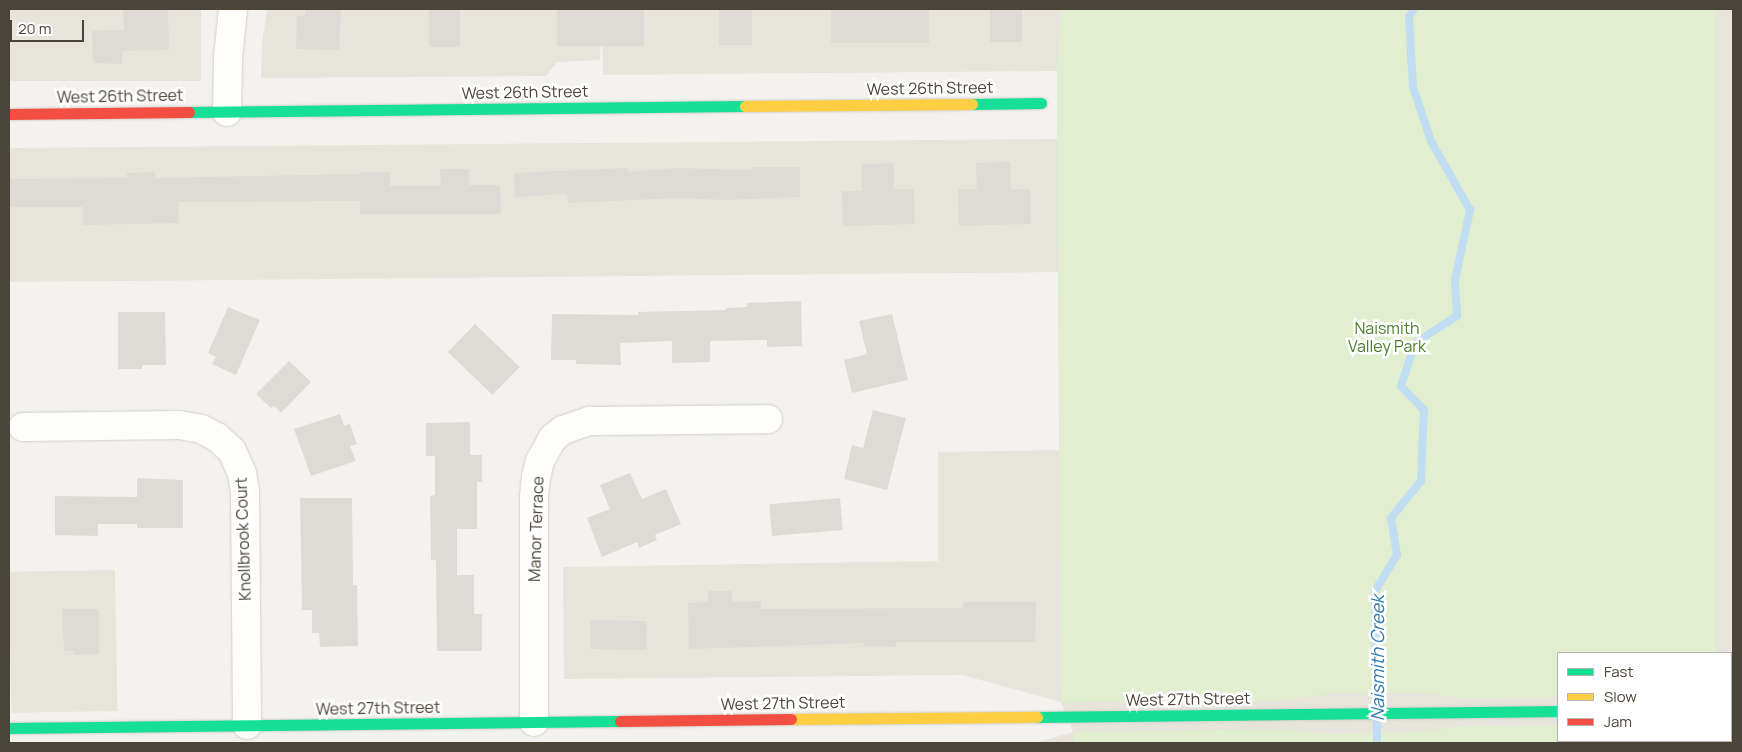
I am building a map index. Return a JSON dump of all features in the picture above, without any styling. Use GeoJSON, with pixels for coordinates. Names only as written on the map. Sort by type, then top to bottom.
{"type":"FeatureCollection","features":[{"type":"Feature","properties":{"kind":"street"},"geometry":{"type":"LineString","coordinates":[[227,112],[228,58],[232,9]]}},
{"type":"Feature","properties":{"kind":"street","name":"West 26th Street"},"geometry":{"type":"LineString","coordinates":[[9,114],[1041,103]]}},
{"type":"Feature","properties":{"kind":"street","name":"Manor Terrace"},"geometry":{"type":"LineString","coordinates":[[534,722],[536,477],[540,460],[553,438],[564,430],[589,421],[768,419]]}},
{"type":"Feature","properties":{"kind":"street","name":"Knollbrook Court"},"geometry":{"type":"LineString","coordinates":[[23,427],[180,425],[201,429],[217,437],[232,451],[242,473],[245,492],[246,726]]}},
{"type":"Feature","properties":{"kind":"street","name":"West 27th Street"},"geometry":{"type":"LineString","coordinates":[[9,728],[1557,711]]}},
{"type":"Feature","properties":{"kind":"shaded area"},"geometry":{"type":"Polygon","coordinates":[[[9,9],[201,9],[201,81],[9,81],[9,9]]]}},
{"type":"Feature","properties":{"kind":"shaded area","name":"Naismith Valley Park"},"geometry":{"type":"Polygon","coordinates":[[[267,9],[1733,9],[1733,743],[1035,743],[1073,732],[1061,702],[962,675],[564,679],[563,567],[938,561],[938,452],[1059,450],[1058,272],[9,282],[9,148],[1057,139],[1057,71],[603,75],[602,21],[600,60],[557,62],[546,76],[261,78],[262,45],[267,9]]]}},
{"type":"Feature","properties":{"kind":"shaded area"},"geometry":{"type":"Polygon","coordinates":[[[115,570],[117,711],[11,713],[9,572],[115,570]]]}},
{"type":"Feature","properties":{"kind":"green space","name":"Naismith Valley Park"},"geometry":{"type":"Polygon","coordinates":[[[1061,9],[1715,9],[1715,652],[1557,652],[1557,697],[1460,698],[1422,693],[1330,693],[1283,701],[1061,702],[1057,71],[1061,9]]]}},
{"type":"Feature","properties":{"kind":"green space"},"geometry":{"type":"Polygon","coordinates":[[[1461,726],[1557,726],[1557,742],[1710,743],[1074,743],[1074,732],[1288,729],[1324,734],[1423,732],[1461,726]]]}},
{"type":"Feature","properties":{"kind":"building"},"geometry":{"type":"Polygon","coordinates":[[[123,9],[168,9],[169,50],[122,51],[122,64],[93,63],[92,31],[124,30],[123,9]]]}},
{"type":"Feature","properties":{"kind":"building"},"geometry":{"type":"Polygon","coordinates":[[[306,9],[341,9],[339,50],[296,49],[297,16],[305,16],[306,9]]]}},
{"type":"Feature","properties":{"kind":"building"},"geometry":{"type":"Polygon","coordinates":[[[429,9],[460,9],[460,47],[429,47],[429,9]]]}},
{"type":"Feature","properties":{"kind":"building"},"geometry":{"type":"Polygon","coordinates":[[[557,9],[644,9],[644,46],[557,46],[557,9]]]}},
{"type":"Feature","properties":{"kind":"building"},"geometry":{"type":"Polygon","coordinates":[[[719,9],[752,9],[752,45],[719,45],[719,9]]]}},
{"type":"Feature","properties":{"kind":"building"},"geometry":{"type":"Polygon","coordinates":[[[831,9],[929,9],[929,43],[831,43],[831,9]]]}},
{"type":"Feature","properties":{"kind":"building"},"geometry":{"type":"Polygon","coordinates":[[[990,9],[1022,9],[1022,42],[990,42],[990,9]]]}},
{"type":"Feature","properties":{"kind":"building"},"geometry":{"type":"Polygon","coordinates":[[[1010,162],[1011,189],[1030,189],[1031,224],[959,226],[958,189],[977,189],[976,163],[1010,162]]]}},
{"type":"Feature","properties":{"kind":"building"},"geometry":{"type":"Polygon","coordinates":[[[894,163],[894,189],[914,189],[915,224],[843,226],[842,191],[862,191],[861,164],[894,163]]]}},
{"type":"Feature","properties":{"kind":"building"},"geometry":{"type":"Polygon","coordinates":[[[752,167],[800,167],[800,197],[727,200],[677,198],[568,203],[567,194],[515,197],[514,173],[627,168],[628,172],[677,168],[752,170],[752,167]]]}},
{"type":"Feature","properties":{"kind":"building"},"geometry":{"type":"Polygon","coordinates":[[[440,169],[469,169],[469,185],[500,185],[501,214],[360,214],[360,201],[178,202],[179,223],[83,225],[83,207],[9,207],[9,179],[127,178],[127,173],[155,172],[155,178],[390,172],[390,186],[441,186],[440,169]]]}},
{"type":"Feature","properties":{"kind":"building"},"geometry":{"type":"Polygon","coordinates":[[[801,301],[802,346],[767,347],[767,340],[710,341],[710,362],[672,363],[672,341],[620,343],[621,365],[576,364],[576,360],[551,360],[552,314],[638,315],[638,312],[726,310],[726,308],[747,307],[747,303],[801,301]]]}},
{"type":"Feature","properties":{"kind":"building"},"geometry":{"type":"Polygon","coordinates":[[[228,307],[260,320],[236,375],[212,364],[216,357],[208,353],[228,307]]]}},
{"type":"Feature","properties":{"kind":"building"},"geometry":{"type":"Polygon","coordinates":[[[118,312],[165,312],[166,365],[142,365],[142,369],[118,369],[118,312]]]}},
{"type":"Feature","properties":{"kind":"building"},"geometry":{"type":"Polygon","coordinates":[[[892,314],[908,380],[852,393],[844,360],[867,354],[859,321],[892,314]]]}},
{"type":"Feature","properties":{"kind":"building"},"geometry":{"type":"Polygon","coordinates":[[[475,324],[520,367],[493,395],[448,352],[475,324]]]}},
{"type":"Feature","properties":{"kind":"building"},"geometry":{"type":"Polygon","coordinates":[[[289,361],[311,382],[281,413],[274,406],[271,408],[256,394],[289,361]]]}},
{"type":"Feature","properties":{"kind":"building"},"geometry":{"type":"Polygon","coordinates":[[[873,410],[906,418],[887,490],[844,479],[852,445],[863,448],[873,410]]]}},
{"type":"Feature","properties":{"kind":"building"},"geometry":{"type":"Polygon","coordinates":[[[340,414],[344,426],[350,424],[357,444],[350,446],[356,461],[311,476],[294,429],[340,414]]]}},
{"type":"Feature","properties":{"kind":"building"},"geometry":{"type":"Polygon","coordinates":[[[470,422],[470,455],[482,455],[482,482],[477,482],[477,529],[457,529],[457,575],[474,575],[474,614],[482,614],[482,651],[437,651],[436,560],[431,560],[430,496],[435,495],[435,456],[426,456],[426,423],[470,422]]]}},
{"type":"Feature","properties":{"kind":"building"},"geometry":{"type":"Polygon","coordinates":[[[630,473],[642,499],[666,489],[681,524],[655,535],[657,540],[639,548],[637,542],[602,557],[587,518],[610,509],[600,485],[630,473]]]}},
{"type":"Feature","properties":{"kind":"building"},"geometry":{"type":"Polygon","coordinates":[[[137,478],[183,480],[183,528],[137,528],[137,524],[98,524],[98,536],[55,535],[55,496],[137,497],[137,478]]]}},
{"type":"Feature","properties":{"kind":"building"},"geometry":{"type":"Polygon","coordinates":[[[300,498],[352,498],[353,585],[357,585],[358,646],[320,647],[319,633],[312,633],[312,610],[302,610],[300,498]]]}},
{"type":"Feature","properties":{"kind":"building"},"geometry":{"type":"Polygon","coordinates":[[[840,498],[843,530],[772,536],[769,504],[840,498]]]}},
{"type":"Feature","properties":{"kind":"building"},"geometry":{"type":"Polygon","coordinates":[[[708,591],[732,591],[732,602],[761,601],[761,609],[963,608],[963,602],[1036,602],[1035,642],[896,642],[896,647],[864,646],[864,643],[689,649],[688,603],[708,602],[708,591]]]}},
{"type":"Feature","properties":{"kind":"building"},"geometry":{"type":"Polygon","coordinates":[[[62,609],[99,609],[99,654],[74,655],[74,651],[64,651],[62,609]]]}},
{"type":"Feature","properties":{"kind":"building"},"geometry":{"type":"Polygon","coordinates":[[[591,620],[647,621],[646,650],[590,649],[591,620]]]}},
{"type":"Feature","properties":{"kind":"waterway","name":"Naismith Creek"},"geometry":{"type":"LineString","coordinates":[[1377,743],[1375,591],[1397,555],[1391,518],[1421,481],[1424,410],[1401,386],[1415,343],[1457,316],[1455,280],[1470,210],[1431,141],[1413,87],[1409,17],[1414,9]]}},
{"type":"Feature","properties":{"kind":"traffic: fast"},"geometry":{"type":"LineString","coordinates":[[972,104],[1041,103]]}},
{"type":"Feature","properties":{"kind":"traffic: fast"},"geometry":{"type":"LineString","coordinates":[[189,112],[745,106]]}},
{"type":"Feature","properties":{"kind":"traffic: fast"},"geometry":{"type":"LineString","coordinates":[[1037,717],[1557,711]]}},
{"type":"Feature","properties":{"kind":"traffic: fast"},"geometry":{"type":"LineString","coordinates":[[9,728],[620,721]]}},
{"type":"Feature","properties":{"kind":"traffic: slow"},"geometry":{"type":"LineString","coordinates":[[745,106],[972,104]]}},
{"type":"Feature","properties":{"kind":"traffic: slow"},"geometry":{"type":"LineString","coordinates":[[791,719],[1037,717]]}},
{"type":"Feature","properties":{"kind":"traffic: jam"},"geometry":{"type":"LineString","coordinates":[[9,114],[189,112]]}},
{"type":"Feature","properties":{"kind":"traffic: jam"},"geometry":{"type":"LineString","coordinates":[[620,721],[791,719]]}}]}
